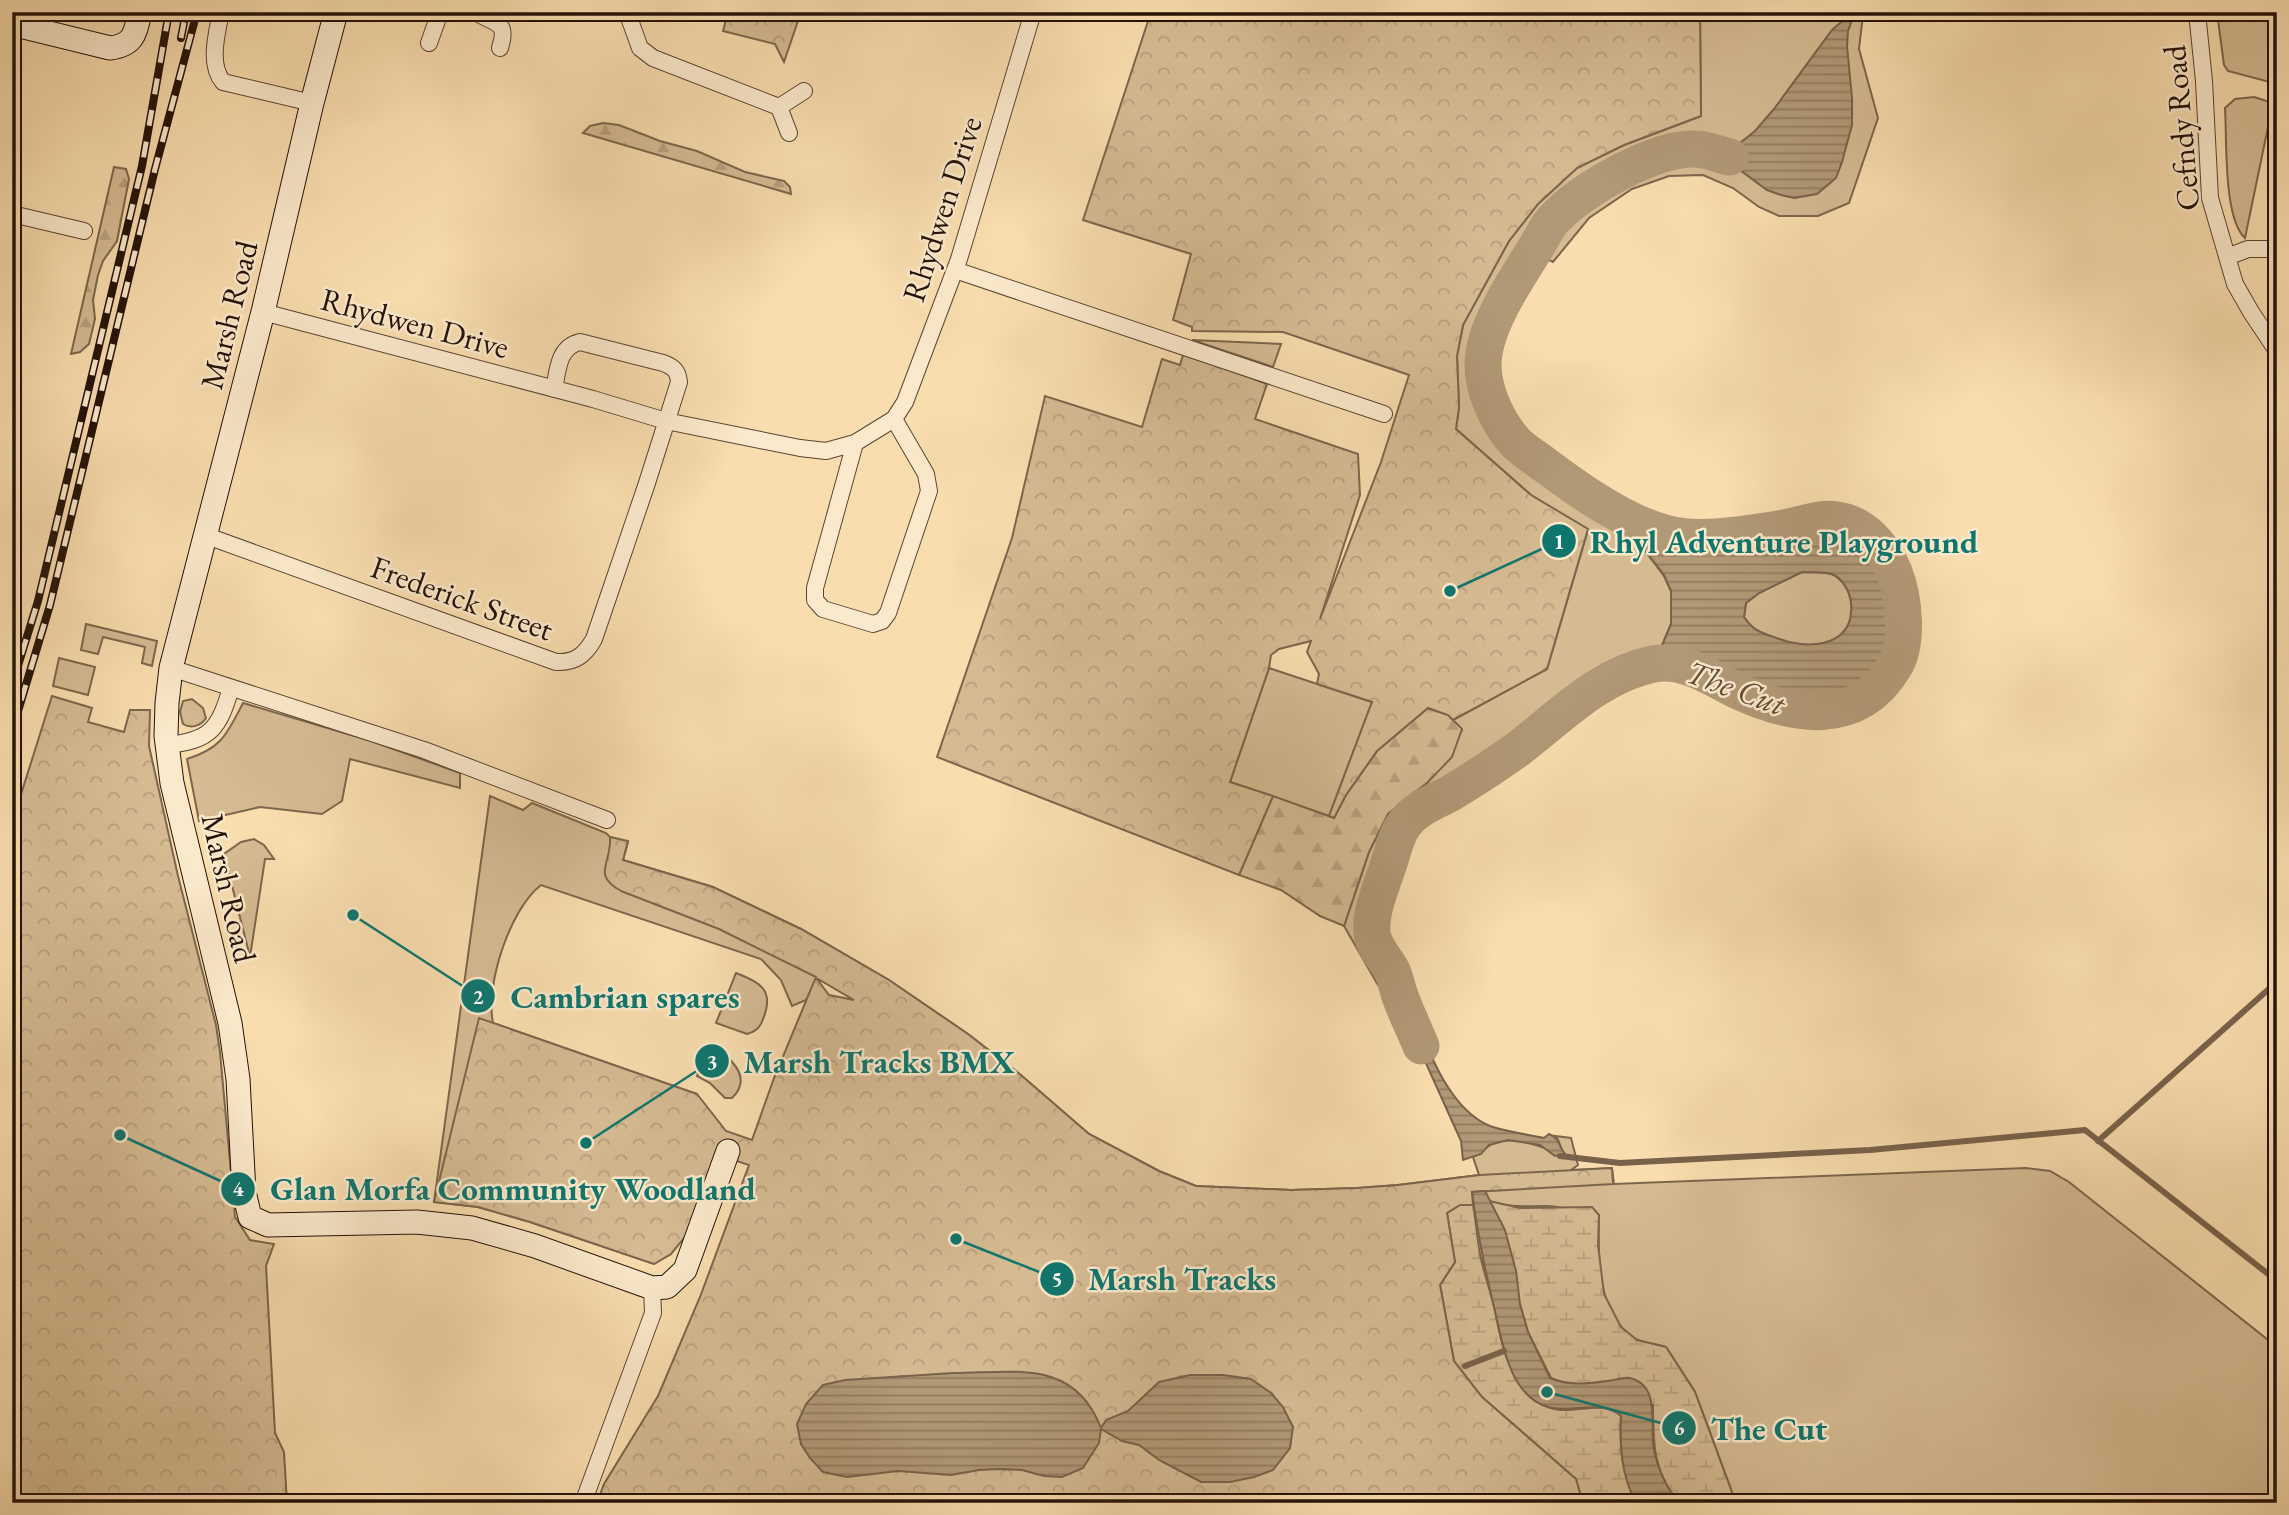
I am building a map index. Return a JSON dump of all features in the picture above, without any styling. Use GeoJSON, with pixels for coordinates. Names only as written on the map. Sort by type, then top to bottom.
{"type":"FeatureCollection","features":[{"type":"Feature","properties":{"kind":"street"},"geometry":{"type":"LineString","coordinates":[[12,24],[110,48],[122,47],[131,40],[140,12]]}},
{"type":"Feature","properties":{"kind":"street"},"geometry":{"type":"LineString","coordinates":[[221,12],[215,60],[217,75],[223,82],[312,103]]}},
{"type":"Feature","properties":{"kind":"street","name":"Marsh Road"},"geometry":{"type":"LineString","coordinates":[[336,12],[172,668],[167,704],[167,745],[175,796],[230,1023],[238,1079],[244,1192],[250,1217],[268,1226],[417,1222],[472,1228],[535,1246],[652,1288]]}},
{"type":"Feature","properties":{"kind":"street"},"geometry":{"type":"LineString","coordinates":[[429,43],[440,12]]}},
{"type":"Feature","properties":{"kind":"street"},"geometry":{"type":"LineString","coordinates":[[468,12],[477,13],[504,30],[500,48]]}},
{"type":"Feature","properties":{"kind":"street"},"geometry":{"type":"LineString","coordinates":[[627,12],[640,48],[653,58],[779,107],[789,133]]}},
{"type":"Feature","properties":{"kind":"street","name":"Rhydwen Drive"},"geometry":{"type":"LineString","coordinates":[[263,312],[666,421],[800,448],[826,451],[855,443],[894,419],[905,402],[955,270],[1033,12]]}},
{"type":"Feature","properties":{"kind":"street","name":"Cefndy Road"},"geometry":{"type":"LineString","coordinates":[[2197,12],[2204,80],[2210,198],[2235,284],[2277,351]]}},
{"type":"Feature","properties":{"kind":"street"},"geometry":{"type":"LineString","coordinates":[[779,107],[804,91]]}},
{"type":"Feature","properties":{"kind":"street"},"geometry":{"type":"LineString","coordinates":[[12,214],[84,232]]}},
{"type":"Feature","properties":{"kind":"street"},"geometry":{"type":"LineString","coordinates":[[2227,257],[2248,249],[2273,249]]}},
{"type":"Feature","properties":{"kind":"street"},"geometry":{"type":"LineString","coordinates":[[955,270],[1384,414]]}},
{"type":"Feature","properties":{"kind":"street"},"geometry":{"type":"LineString","coordinates":[[554,389],[562,354],[567,348],[580,342],[663,363],[675,370],[679,382],[666,421]]}},
{"type":"Feature","properties":{"kind":"street"},"geometry":{"type":"LineString","coordinates":[[855,443],[815,588],[815,600],[823,608],[873,624],[882,621],[888,613],[929,491],[926,474],[894,419]]}},
{"type":"Feature","properties":{"kind":"street","name":"Frederick Street"},"geometry":{"type":"LineString","coordinates":[[207,536],[556,662],[572,661],[588,650],[594,639],[648,483],[666,421]]}},
{"type":"Feature","properties":{"kind":"street"},"geometry":{"type":"LineString","coordinates":[[172,668],[424,750],[607,820]]}},
{"type":"Feature","properties":{"kind":"street"},"geometry":{"type":"LineString","coordinates":[[167,745],[202,739],[225,708],[231,688]]}},
{"type":"Feature","properties":{"kind":"street"},"geometry":{"type":"LineString","coordinates":[[583,1503],[653,1313],[652,1288],[667,1287],[685,1270],[728,1151]]}},
{"type":"Feature","properties":{"kind":"green space"},"geometry":{"type":"Polygon","coordinates":[[[728,12],[801,12],[784,62],[775,44],[723,31],[728,12]]]}},
{"type":"Feature","properties":{"kind":"green space"},"geometry":{"type":"Polygon","coordinates":[[[1151,12],[1700,12],[1701,116],[1624,145],[1577,168],[1538,204],[1509,241],[1463,325],[1457,356],[1459,407],[1456,429],[1531,495],[1588,529],[1547,669],[1453,720],[1448,715],[1428,708],[1377,751],[1346,795],[1334,818],[1329,816],[1372,702],[1317,684],[1319,674],[1307,652],[1311,641],[1279,649],[1271,655],[1230,782],[1273,796],[1239,875],[937,757],[1012,538],[1045,396],[1142,427],[1162,359],[1180,365],[1184,352],[1267,384],[1255,419],[1358,454],[1360,495],[1320,619],[1381,462],[1409,375],[1283,332],[1192,331],[1192,327],[1173,320],[1191,254],[1083,220],[1151,12]]]}},
{"type":"Feature","properties":{"kind":"green space"},"geometry":{"type":"Polygon","coordinates":[[[1700,12],[1891,12],[1863,15],[1859,49],[1878,118],[1849,203],[1818,216],[1779,216],[1759,207],[1733,188],[1703,175],[1669,176],[1632,189],[1589,218],[1553,262],[1527,249],[1498,292],[1484,322],[1477,350],[1478,384],[1486,410],[1507,441],[1530,462],[1630,531],[1664,576],[1671,591],[1671,624],[1661,648],[1648,659],[1627,665],[1583,689],[1490,759],[1414,804],[1395,824],[1365,917],[1368,945],[1388,979],[1378,985],[1344,926],[1369,852],[1388,814],[1428,782],[1462,730],[1453,720],[1547,669],[1588,530],[1531,495],[1456,429],[1459,407],[1457,356],[1463,325],[1509,241],[1538,204],[1577,168],[1624,145],[1701,116],[1700,12]]]}},
{"type":"Feature","properties":{"kind":"green space"},"geometry":{"type":"Polygon","coordinates":[[[2217,12],[2277,12],[2277,84],[2228,71],[2224,65],[2217,12]]]}},
{"type":"Feature","properties":{"kind":"green space"},"geometry":{"type":"Polygon","coordinates":[[[2254,97],[2273,103],[2245,238],[2238,228],[2230,196],[2225,108],[2235,99],[2254,97]]]}},
{"type":"Feature","properties":{"kind":"green space"},"geometry":{"type":"Polygon","coordinates":[[[603,123],[619,125],[660,141],[697,151],[745,172],[784,181],[790,187],[791,194],[583,133],[590,126],[603,123]]]}},
{"type":"Feature","properties":{"kind":"green space"},"geometry":{"type":"Polygon","coordinates":[[[114,167],[126,169],[129,179],[117,241],[103,261],[98,275],[93,300],[95,319],[89,344],[80,352],[71,354],[114,167]]]}},
{"type":"Feature","properties":{"kind":"green space"},"geometry":{"type":"Polygon","coordinates":[[[1192,340],[1281,344],[1273,367],[1192,340]]]}},
{"type":"Feature","properties":{"kind":"green space"},"geometry":{"type":"Polygon","coordinates":[[[1802,572],[1834,575],[1849,594],[1852,610],[1847,628],[1831,641],[1810,645],[1789,642],[1759,631],[1744,617],[1746,603],[1759,593],[1802,572]]]}},
{"type":"Feature","properties":{"kind":"green space"},"geometry":{"type":"Polygon","coordinates":[[[86,624],[157,641],[152,666],[142,663],[145,647],[103,637],[98,654],[81,650],[86,624]]]}},
{"type":"Feature","properties":{"kind":"green space"},"geometry":{"type":"Polygon","coordinates":[[[59,658],[95,667],[88,695],[53,686],[59,658]]]}},
{"type":"Feature","properties":{"kind":"green space"},"geometry":{"type":"Polygon","coordinates":[[[1269,668],[1372,702],[1329,816],[1230,782],[1269,668]]]}},
{"type":"Feature","properties":{"kind":"green space"},"geometry":{"type":"Polygon","coordinates":[[[52,696],[92,708],[88,722],[124,732],[130,710],[150,710],[149,746],[178,876],[216,1025],[235,1217],[250,1240],[274,1244],[266,1266],[275,1433],[284,1452],[287,1503],[12,1503],[12,823],[52,696]]]}},
{"type":"Feature","properties":{"kind":"green space"},"geometry":{"type":"Polygon","coordinates":[[[192,699],[203,708],[206,718],[199,725],[189,726],[183,724],[180,712],[183,701],[192,699]]]}},
{"type":"Feature","properties":{"kind":"green space"},"geometry":{"type":"Polygon","coordinates":[[[243,703],[371,741],[460,773],[460,788],[350,759],[342,801],[322,814],[260,807],[199,821],[187,759],[216,745],[243,703]]]}},
{"type":"Feature","properties":{"kind":"green space"},"geometry":{"type":"Polygon","coordinates":[[[1428,708],[1448,715],[1462,729],[1452,757],[1428,782],[1388,814],[1369,852],[1344,926],[1320,916],[1281,890],[1239,875],[1273,796],[1334,818],[1346,795],[1377,751],[1428,708]]]}},
{"type":"Feature","properties":{"kind":"green space"},"geometry":{"type":"Polygon","coordinates":[[[490,796],[523,810],[532,803],[610,837],[628,842],[623,860],[713,887],[801,929],[889,980],[968,1034],[1089,1134],[1159,1171],[1196,1186],[1291,1190],[1357,1188],[1479,1175],[1473,1157],[1492,1144],[1519,1141],[1564,1154],[1555,1136],[1571,1138],[1578,1165],[1571,1170],[1612,1168],[1614,1184],[2026,1168],[2050,1171],[2069,1182],[2277,1347],[2277,1503],[1736,1503],[1695,1392],[1666,1347],[1634,1338],[1612,1314],[1602,1282],[1599,1215],[1558,1207],[1503,1205],[1489,1201],[1484,1191],[1472,1192],[1473,1205],[1460,1205],[1578,1503],[856,1001],[817,978],[806,1000],[792,1006],[781,980],[761,959],[541,885],[519,911],[502,949],[493,989],[493,1023],[697,1094],[671,1254],[654,1264],[478,1207],[434,1202],[490,796]]]}},
{"type":"Feature","properties":{"kind":"green space"},"geometry":{"type":"Polygon","coordinates":[[[610,837],[628,841],[623,860],[713,887],[801,929],[889,980],[968,1034],[1089,1134],[1159,1171],[1196,1186],[1291,1190],[1357,1188],[1480,1175],[1612,1168],[1613,1184],[1472,1192],[1473,1205],[1460,1205],[1447,1213],[1455,1262],[1440,1285],[1454,1361],[1482,1397],[1576,1479],[1580,1493],[1578,1503],[597,1503],[604,1484],[658,1396],[700,1297],[749,1165],[719,1155],[690,1231],[671,1254],[654,1264],[478,1207],[434,1202],[479,1018],[697,1094],[726,1131],[752,1140],[774,1078],[816,977],[719,929],[621,891],[612,885],[605,874],[610,837]],[[817,979],[829,995],[854,1000],[817,979]]]}},
{"type":"Feature","properties":{"kind":"green space"},"geometry":{"type":"Polygon","coordinates":[[[254,839],[264,845],[274,859],[265,859],[250,957],[224,854],[241,842],[254,839]]]}},
{"type":"Feature","properties":{"kind":"green space"},"geometry":{"type":"Polygon","coordinates":[[[736,973],[758,984],[766,994],[766,1009],[762,1022],[757,1029],[747,1034],[716,1023],[736,973]]]}},
{"type":"Feature","properties":{"kind":"green space"},"geometry":{"type":"Polygon","coordinates":[[[708,1046],[731,1060],[740,1074],[738,1090],[732,1098],[725,1098],[710,1083],[697,1076],[708,1046]]]}},
{"type":"Feature","properties":{"kind":"green space"},"geometry":{"type":"Polygon","coordinates":[[[1489,1201],[1520,1208],[1592,1207],[1599,1215],[1598,1245],[1604,1294],[1621,1327],[1637,1340],[1666,1347],[1695,1392],[1736,1503],[1679,1503],[1664,1480],[1656,1457],[1653,1405],[1591,1383],[1568,1385],[1551,1378],[1528,1332],[1489,1201]]]}},
{"type":"Feature","properties":{"kind":"green space"},"geometry":{"type":"Polygon","coordinates":[[[1460,1205],[1473,1205],[1481,1260],[1502,1344],[1517,1378],[1541,1403],[1557,1410],[1604,1408],[1621,1415],[1622,1460],[1636,1503],[1578,1503],[1580,1493],[1576,1479],[1482,1397],[1454,1361],[1440,1285],[1455,1262],[1447,1213],[1460,1205]]]}},
{"type":"Feature","properties":{"kind":"water"},"geometry":{"type":"Polygon","coordinates":[[[1853,12],[1847,46],[1852,125],[1836,178],[1817,194],[1794,198],[1781,195],[1767,190],[1737,168],[1702,157],[1684,156],[1642,163],[1698,145],[1718,147],[1740,143],[1755,131],[1774,109],[1832,30],[1853,12]]]}},
{"type":"Feature","properties":{"kind":"water"},"geometry":{"type":"Polygon","coordinates":[[[1571,485],[1637,523],[1681,537],[1734,535],[1819,522],[1847,523],[1859,528],[1880,548],[1898,584],[1904,630],[1899,661],[1888,679],[1871,694],[1834,711],[1797,709],[1769,702],[1679,664],[1656,663],[1636,669],[1661,648],[1671,624],[1671,591],[1664,575],[1630,531],[1571,485]],[[1802,572],[1759,593],[1746,603],[1744,617],[1755,629],[1789,642],[1824,643],[1843,633],[1848,624],[1851,599],[1845,586],[1831,574],[1802,572]]]}},
{"type":"Feature","properties":{"kind":"water"},"geometry":{"type":"Polygon","coordinates":[[[1406,997],[1438,1070],[1460,1104],[1474,1117],[1490,1126],[1544,1138],[1549,1134],[1557,1140],[1565,1154],[1555,1156],[1540,1145],[1508,1140],[1489,1145],[1481,1154],[1463,1160],[1461,1141],[1398,1001],[1406,997]]]}},
{"type":"Feature","properties":{"kind":"water"},"geometry":{"type":"Polygon","coordinates":[[[1485,1191],[1505,1230],[1528,1332],[1550,1378],[1574,1383],[1626,1378],[1640,1382],[1647,1389],[1650,1398],[1654,1450],[1658,1464],[1666,1484],[1679,1503],[1636,1503],[1627,1482],[1623,1461],[1621,1416],[1605,1408],[1548,1407],[1534,1400],[1515,1378],[1500,1332],[1476,1220],[1472,1192],[1485,1191]]]}},
{"type":"Feature","properties":{"kind":"water"},"geometry":{"type":"Polygon","coordinates":[[[1020,1372],[1059,1380],[1075,1390],[1089,1406],[1101,1428],[1106,1420],[1128,1411],[1159,1382],[1190,1375],[1223,1375],[1251,1379],[1271,1393],[1283,1407],[1293,1427],[1290,1448],[1273,1470],[1230,1482],[1201,1482],[1159,1460],[1139,1445],[1122,1441],[1101,1429],[1099,1443],[1083,1468],[1062,1477],[1000,1469],[951,1475],[898,1471],[847,1477],[823,1472],[801,1444],[797,1424],[806,1404],[823,1385],[845,1380],[1020,1372]]]}},
{"type":"Feature","properties":{"kind":"waterway","name":"The Cut"},"geometry":{"type":"LineString","coordinates":[[1421,1046],[1393,974],[1377,948],[1372,932],[1375,906],[1398,836],[1410,817],[1501,761],[1598,687],[1633,669],[1664,663],[1686,666],[1758,699],[1801,711],[1823,712],[1862,700],[1879,687],[1899,657],[1903,620],[1894,572],[1879,546],[1856,526],[1837,520],[1824,520],[1748,534],[1699,537],[1669,534],[1650,528],[1593,499],[1523,449],[1502,424],[1491,401],[1483,365],[1487,340],[1512,286],[1554,219],[1600,184],[1620,172],[1660,155],[1695,149],[1730,157]]}},
{"type":"Feature","properties":{"kind":"waterway"},"geometry":{"type":"LineString","coordinates":[[2098,1141],[2270,988],[2277,987]]}},
{"type":"Feature","properties":{"kind":"waterway"},"geometry":{"type":"LineString","coordinates":[[1560,1156],[1620,1163],[1870,1150],[2085,1130],[2277,1281]]}},
{"type":"Feature","properties":{"kind":"waterway"},"geometry":{"type":"LineString","coordinates":[[1465,1366],[1504,1351]]}},
{"type":"Feature","properties":{"kind":"railway"},"geometry":{"type":"LineString","coordinates":[[12,685],[38,601],[142,166],[169,12]]}},
{"type":"Feature","properties":{"kind":"railway"},"geometry":{"type":"LineString","coordinates":[[181,38],[186,12]]}},
{"type":"Feature","properties":{"kind":"railway"},"geometry":{"type":"LineString","coordinates":[[12,731],[50,605],[155,169],[197,12]]}},
{"type":"Feature","properties":{"kind":"place","name":"Rhyl Adventure Playground"},"geometry":{"type":"Point","coordinates":[1450,591]}},
{"type":"Feature","properties":{"kind":"place","name":"Cambrian spares"},"geometry":{"type":"Point","coordinates":[353,915]}},
{"type":"Feature","properties":{"kind":"place","name":"Glan Morfa Community Woodland"},"geometry":{"type":"Point","coordinates":[120,1135]}},
{"type":"Feature","properties":{"kind":"place","name":"Marsh Tracks BMX"},"geometry":{"type":"Point","coordinates":[586,1143]}},
{"type":"Feature","properties":{"kind":"place","name":"Marsh Tracks"},"geometry":{"type":"Point","coordinates":[956,1239]}},
{"type":"Feature","properties":{"kind":"place","name":"The Cut"},"geometry":{"type":"Point","coordinates":[1547,1392]}}]}
